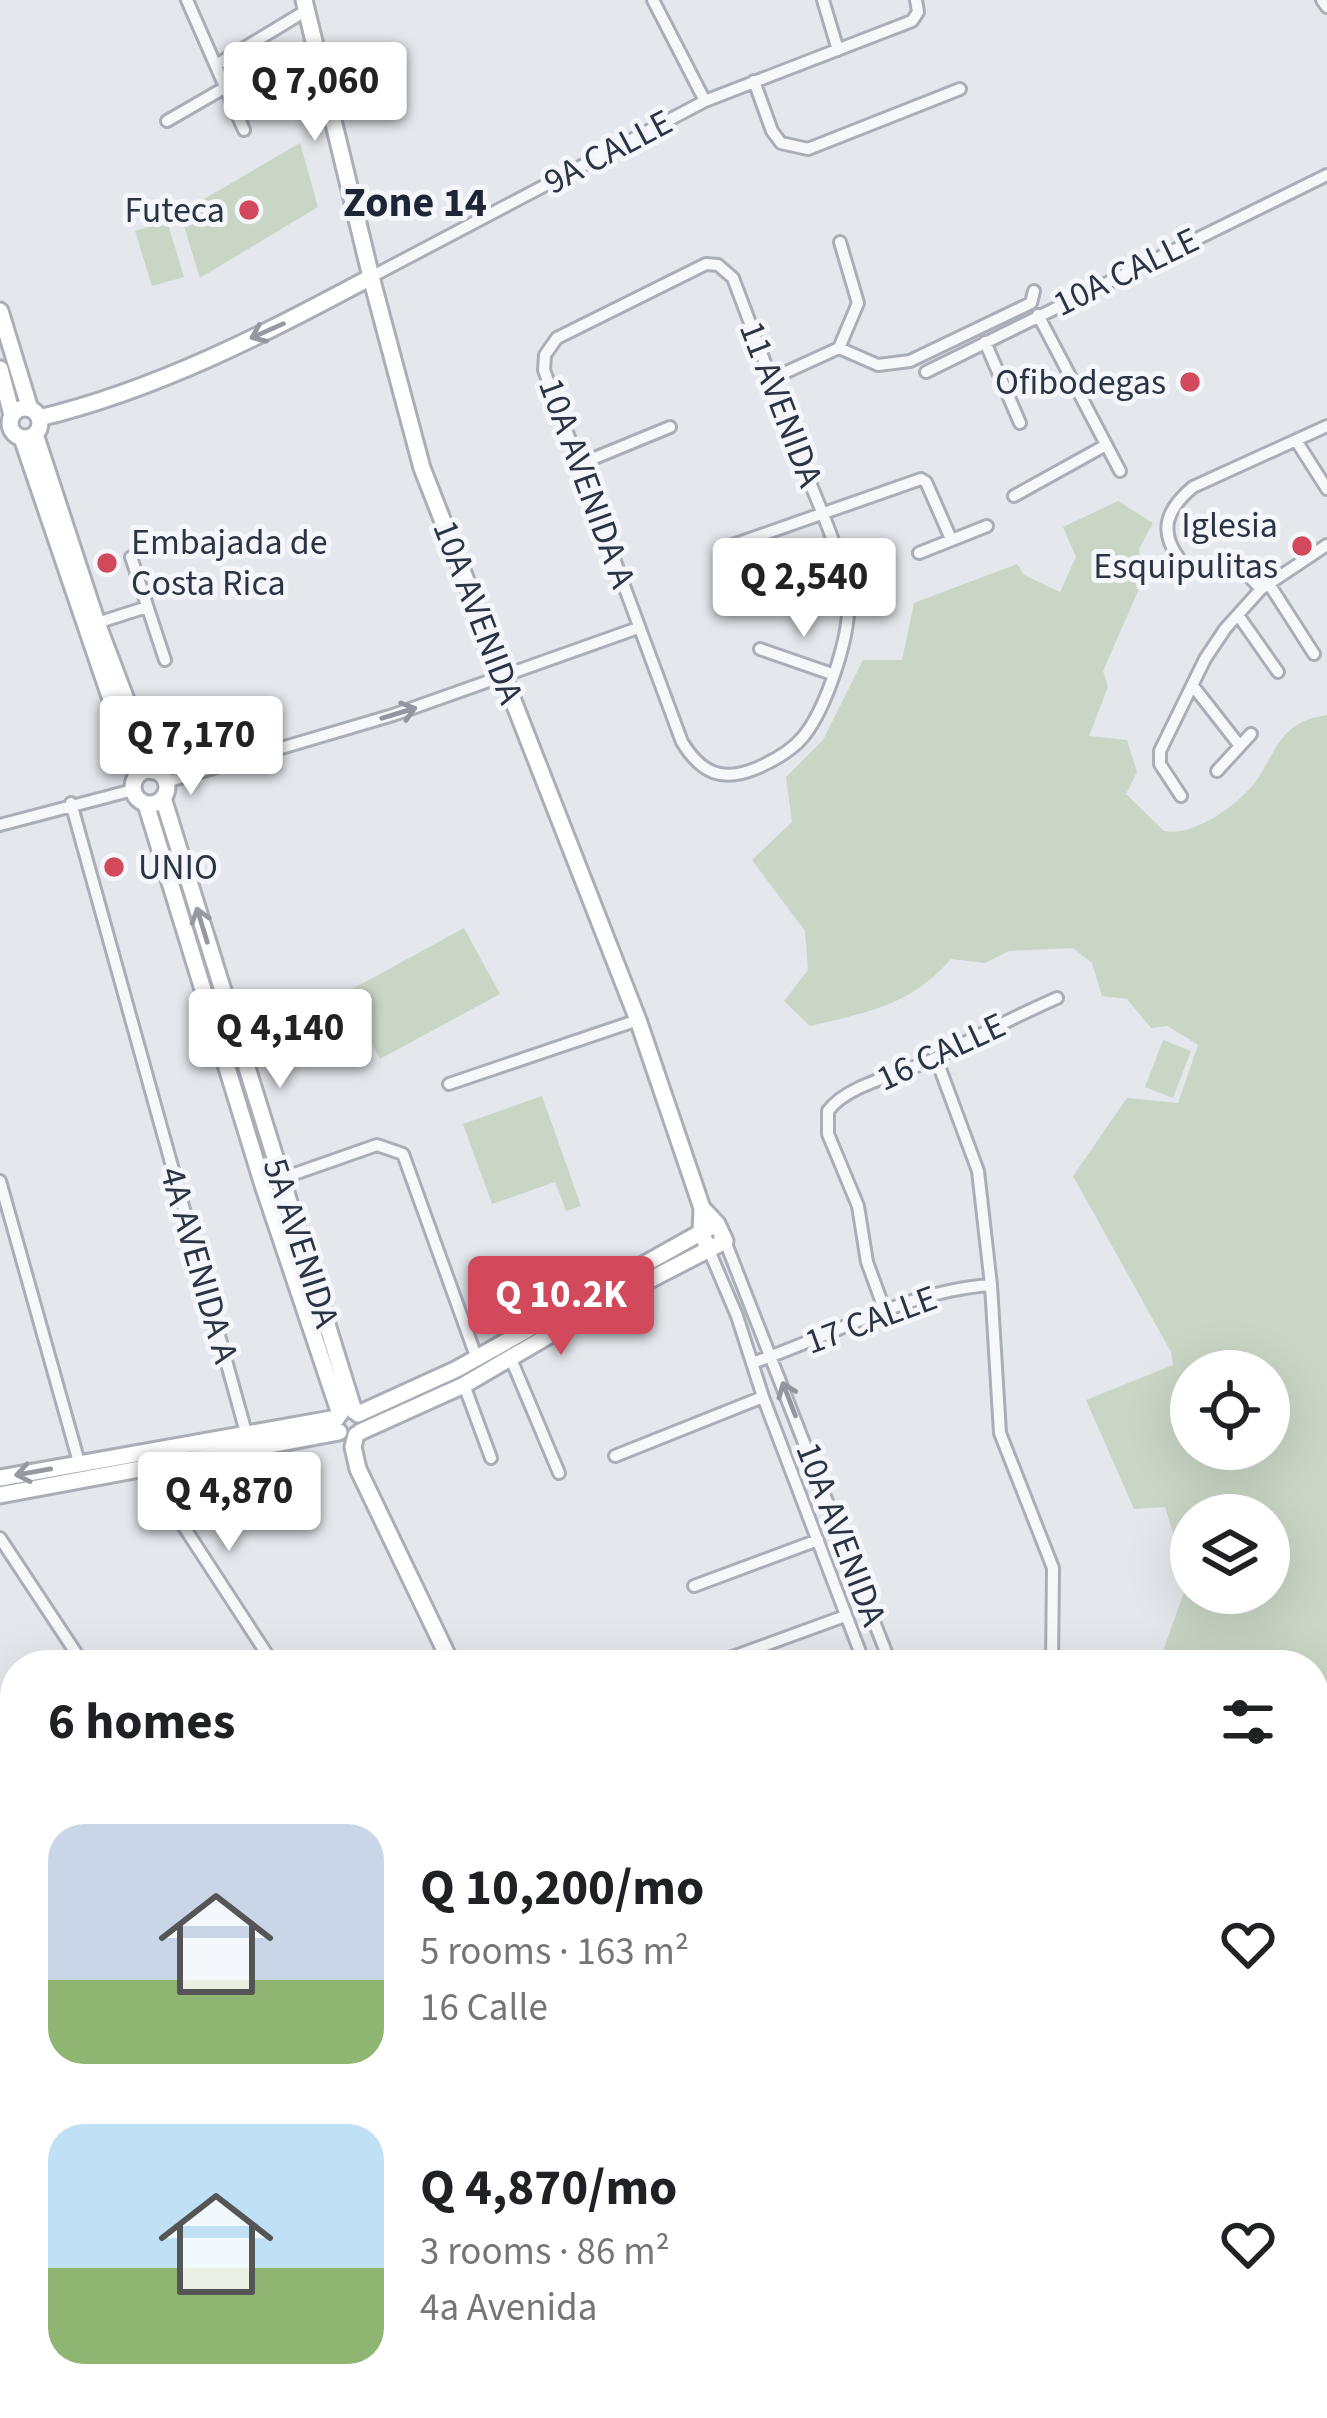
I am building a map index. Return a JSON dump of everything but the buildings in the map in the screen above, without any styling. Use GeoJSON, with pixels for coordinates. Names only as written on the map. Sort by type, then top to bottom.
{"type":"FeatureCollection","features":[{"type":"Feature","properties":{"kind":"street"},"geometry":{"type":"LineString","coordinates":[[187,0],[244,130]]}},
{"type":"Feature","properties":{"kind":"street"},"geometry":{"type":"LineString","coordinates":[[653,0],[705,101]]}},
{"type":"Feature","properties":{"kind":"street"},"geometry":{"type":"LineString","coordinates":[[823,0],[838,50]]}},
{"type":"Feature","properties":{"kind":"street"},"geometry":{"type":"LineString","coordinates":[[216,64],[305,5]]}},
{"type":"Feature","properties":{"kind":"street","name":"10A AVENIDA"},"geometry":{"type":"LineString","coordinates":[[305,5],[370,277],[422,468],[638,1020],[763,1397],[859,1650]]}},
{"type":"Feature","properties":{"kind":"street","name":"9A CALLE"},"geometry":{"type":"LineString","coordinates":[[16,424],[152,384],[291,320],[705,101],[901,26],[917,6]]}},
{"type":"Feature","properties":{"kind":"street"},"geometry":{"type":"LineString","coordinates":[[754,81],[781,143],[808,149],[960,89]]}},
{"type":"Feature","properties":{"kind":"street"},"geometry":{"type":"LineString","coordinates":[[166,121],[226,88]]}},
{"type":"Feature","properties":{"kind":"street","name":"10A CALLE"},"geometry":{"type":"LineString","coordinates":[[926,372],[1327,175]]}},
{"type":"Feature","properties":{"kind":"street"},"geometry":{"type":"LineString","coordinates":[[771,379],[839,348],[858,303],[840,242]]}},
{"type":"Feature","properties":{"kind":"street","name":"11 AVENIDA"},"geometry":{"type":"LineString","coordinates":[[545,355],[557,338],[697,266],[718,265],[733,278],[822,513],[848,597],[842,648],[814,721],[800,741],[742,773]]}},
{"type":"Feature","properties":{"kind":"street"},"geometry":{"type":"LineString","coordinates":[[839,348],[878,365],[910,362],[1031,303],[1034,290]]}},
{"type":"Feature","properties":{"kind":"street","name":"5A AVENIDA"},"geometry":{"type":"LineString","coordinates":[[0,311],[16,424],[97,623],[280,1178],[356,1460],[445,1650]]}},
{"type":"Feature","properties":{"kind":"street"},"geometry":{"type":"LineString","coordinates":[[1038,315],[1120,471]]}},
{"type":"Feature","properties":{"kind":"street"},"geometry":{"type":"LineString","coordinates":[[985,342],[1020,423]]}},
{"type":"Feature","properties":{"kind":"street","name":"10A AVENIDA A"},"geometry":{"type":"LineString","coordinates":[[545,355],[544,370],[682,742],[707,772],[725,777],[742,773]]}},
{"type":"Feature","properties":{"kind":"street","name":"5A AVENIDA"},"geometry":{"type":"LineString","coordinates":[[0,369],[150,787],[263,1185],[349,1424]]}},
{"type":"Feature","properties":{"kind":"street"},"geometry":{"type":"LineString","coordinates":[[580,464],[670,427]]}},
{"type":"Feature","properties":{"kind":"street"},"geometry":{"type":"LineString","coordinates":[[1178,557],[1168,544],[1166,524],[1170,509],[1182,496],[1327,427]]}},
{"type":"Feature","properties":{"kind":"street"},"geometry":{"type":"LineString","coordinates":[[1297,442],[1327,489]]}},
{"type":"Feature","properties":{"kind":"street"},"geometry":{"type":"LineString","coordinates":[[1014,496],[1106,445]]}},
{"type":"Feature","properties":{"kind":"street"},"geometry":{"type":"LineString","coordinates":[[724,548],[921,479],[951,539]]}},
{"type":"Feature","properties":{"kind":"street"},"geometry":{"type":"LineString","coordinates":[[920,553],[987,526]]}},
{"type":"Feature","properties":{"kind":"street"},"geometry":{"type":"LineString","coordinates":[[1181,796],[1160,764],[1160,751],[1215,642],[1265,586],[1326,547]]}},
{"type":"Feature","properties":{"kind":"street"},"geometry":{"type":"LineString","coordinates":[[131,557],[165,660]]}},
{"type":"Feature","properties":{"kind":"street"},"geometry":{"type":"LineString","coordinates":[[1238,565],[1265,586],[1314,654]]}},
{"type":"Feature","properties":{"kind":"street"},"geometry":{"type":"LineString","coordinates":[[97,623],[147,607]]}},
{"type":"Feature","properties":{"kind":"street"},"geometry":{"type":"LineString","coordinates":[[1238,615],[1278,672]]}},
{"type":"Feature","properties":{"kind":"street"},"geometry":{"type":"LineString","coordinates":[[0,824],[70,803],[150,787],[504,679],[638,628]]}},
{"type":"Feature","properties":{"kind":"street"},"geometry":{"type":"LineString","coordinates":[[760,649],[832,674]]}},
{"type":"Feature","properties":{"kind":"street"},"geometry":{"type":"LineString","coordinates":[[1193,686],[1240,746]]}},
{"type":"Feature","properties":{"kind":"street"},"geometry":{"type":"LineString","coordinates":[[1217,771],[1251,734]]}},
{"type":"Feature","properties":{"kind":"street","name":"4A AVENIDA A"},"geometry":{"type":"LineString","coordinates":[[70,803],[248,1442]]}},
{"type":"Feature","properties":{"kind":"street","name":"16 CALLE"},"geometry":{"type":"LineString","coordinates":[[885,1312],[867,1262],[858,1207],[828,1134],[828,1111],[842,1096],[936,1058],[1057,998]]}},
{"type":"Feature","properties":{"kind":"street"},"geometry":{"type":"LineString","coordinates":[[449,1084],[638,1020]]}},
{"type":"Feature","properties":{"kind":"street"},"geometry":{"type":"LineString","coordinates":[[936,1058],[978,1172],[1001,1438],[1053,1568],[1052,1650]]}},
{"type":"Feature","properties":{"kind":"street"},"geometry":{"type":"LineString","coordinates":[[263,1185],[377,1145],[403,1154],[477,1359]]}},
{"type":"Feature","properties":{"kind":"street"},"geometry":{"type":"LineString","coordinates":[[0,1180],[82,1472]]}},
{"type":"Feature","properties":{"kind":"street"},"geometry":{"type":"LineString","coordinates":[[677,1245],[693,1222],[695,1187]]}},
{"type":"Feature","properties":{"kind":"street"},"geometry":{"type":"LineString","coordinates":[[349,1424],[477,1359],[677,1245],[713,1236]]}},
{"type":"Feature","properties":{"kind":"street"},"geometry":{"type":"LineString","coordinates":[[0,1495],[82,1472],[349,1424],[464,1385],[713,1236]]}},
{"type":"Feature","properties":{"kind":"street","name":"10A AVENIDA"},"geometry":{"type":"LineString","coordinates":[[713,1236],[772,1356],[885,1650]]}},
{"type":"Feature","properties":{"kind":"street","name":"17 CALLE"},"geometry":{"type":"LineString","coordinates":[[752,1363],[885,1312],[969,1286],[991,1285]]}},
{"type":"Feature","properties":{"kind":"street"},"geometry":{"type":"LineString","coordinates":[[511,1359],[559,1473]]}},
{"type":"Feature","properties":{"kind":"street"},"geometry":{"type":"LineString","coordinates":[[464,1385],[491,1459]]}},
{"type":"Feature","properties":{"kind":"street"},"geometry":{"type":"LineString","coordinates":[[615,1456],[763,1397]]}},
{"type":"Feature","properties":{"kind":"street"},"geometry":{"type":"LineString","coordinates":[[143,1460],[264,1650]]}},
{"type":"Feature","properties":{"kind":"street"},"geometry":{"type":"LineString","coordinates":[[0,1478],[82,1472]]}},
{"type":"Feature","properties":{"kind":"street"},"geometry":{"type":"LineString","coordinates":[[0,1538],[74,1650]]}},
{"type":"Feature","properties":{"kind":"street"},"geometry":{"type":"LineString","coordinates":[[694,1586],[818,1540]]}},
{"type":"Feature","properties":{"kind":"street"},"geometry":{"type":"LineString","coordinates":[[838,1595],[862,1586]]}},
{"type":"Feature","properties":{"kind":"street"},"geometry":{"type":"LineString","coordinates":[[751,1650],[844,1616]]}},
{"type":"Feature","properties":{"kind":"green space","name":"Futeca"},"geometry":{"type":"Polygon","coordinates":[[[300,143],[318,207],[200,278],[180,213],[300,143]]]}},
{"type":"Feature","properties":{"kind":"green space"},"geometry":{"type":"Polygon","coordinates":[[[167,221],[184,277],[152,286],[135,231],[167,221]]]}},
{"type":"Feature","properties":{"kind":"green space"},"geometry":{"type":"Polygon","coordinates":[[[1118,501],[1153,523],[1139,549],[1142,582],[1103,671],[1108,687],[1089,736],[1127,740],[1137,772],[1126,794],[1164,831],[1190,829],[1231,806],[1253,785],[1292,728],[1327,715],[1327,1650],[1163,1650],[1176,1614],[1290,1614],[1290,1494],[1170,1494],[1170,1523],[1165,1507],[1134,1509],[1086,1400],[1170,1366],[1170,1470],[1290,1470],[1290,1350],[1170,1350],[1073,1176],[1127,1098],[1178,1103],[1198,1045],[1168,1026],[1151,1028],[1127,999],[1102,996],[1092,963],[1073,948],[1009,951],[985,963],[951,959],[904,997],[810,1026],[784,1001],[808,970],[805,931],[752,860],[792,822],[786,777],[823,740],[863,660],[902,660],[914,603],[1017,564],[1024,575],[1060,592],[1076,557],[1063,527],[1118,501]]]}},
{"type":"Feature","properties":{"kind":"green space"},"geometry":{"type":"Polygon","coordinates":[[[464,928],[500,994],[380,1059],[345,993],[464,928]]]}},
{"type":"Feature","properties":{"kind":"green space"},"geometry":{"type":"Polygon","coordinates":[[[1163,1040],[1191,1051],[1173,1098],[1145,1087],[1163,1040]]]}},
{"type":"Feature","properties":{"kind":"green space"},"geometry":{"type":"Polygon","coordinates":[[[542,1096],[581,1206],[566,1211],[555,1182],[492,1204],[463,1124],[542,1096]]]}},
{"type":"Feature","properties":{"kind":"place","name":"Futeca"},"geometry":{"type":"Point","coordinates":[249,210]}},
{"type":"Feature","properties":{"kind":"place","name":"Ofibodegas"},"geometry":{"type":"Point","coordinates":[1190,382]}},
{"type":"Feature","properties":{"kind":"place","name":"Iglesia Esquipulitas"},"geometry":{"type":"Point","coordinates":[1302,546]}},
{"type":"Feature","properties":{"kind":"place","name":"Embajada de Costa Rica"},"geometry":{"type":"Point","coordinates":[107,563]}},
{"type":"Feature","properties":{"kind":"place","name":"UNIO"},"geometry":{"type":"Point","coordinates":[114,867]}},
{"type":"Feature","properties":{"kind":"district","name":"Zone 14"},"geometry":{"type":"Point","coordinates":[415,203]}}]}
